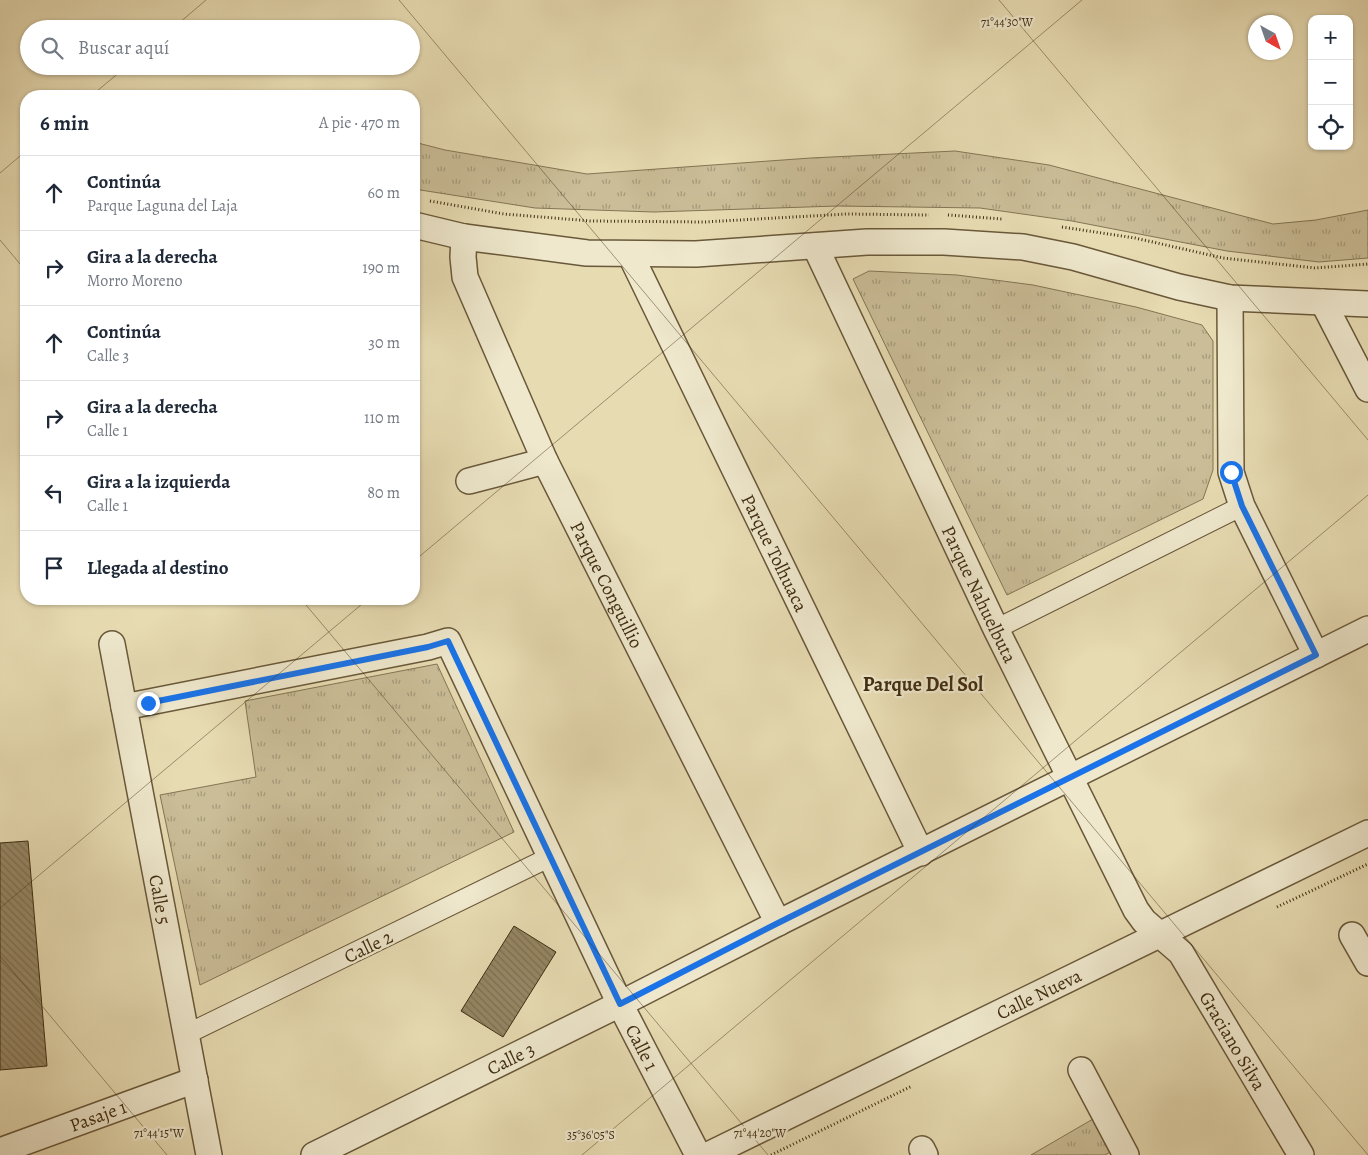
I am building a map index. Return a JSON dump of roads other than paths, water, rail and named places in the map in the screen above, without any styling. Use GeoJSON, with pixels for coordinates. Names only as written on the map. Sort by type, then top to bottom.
{"type":"FeatureCollection","features":[{"type":"Feature","properties":{"kind":"street"},"geometry":{"type":"LineString","coordinates":[[420,226],[464,237],[587,253],[696,254],[866,242],[944,242],[1023,247],[1073,257],[1179,287],[1230,298],[1368,304]]}},
{"type":"Feature","properties":{"kind":"street","name":"Parque Conguillio"},"geometry":{"type":"LineString","coordinates":[[464,237],[462,257],[465,277],[545,461],[778,923]]}},
{"type":"Feature","properties":{"kind":"street","name":"Parque Nahuelbuta"},"geometry":{"type":"LineString","coordinates":[[814,246],[996,629],[1136,910],[1159,933]]}},
{"type":"Feature","properties":{"kind":"street","name":"Parque Tolhuaca"},"geometry":{"type":"LineString","coordinates":[[630,254],[921,853]]}},
{"type":"Feature","properties":{"kind":"street"},"geometry":{"type":"LineString","coordinates":[[1230,298],[1231,472],[1242,506],[1316,655]]}},
{"type":"Feature","properties":{"kind":"street"},"geometry":{"type":"LineString","coordinates":[[1323,302],[1368,389]]}},
{"type":"Feature","properties":{"kind":"street"},"geometry":{"type":"LineString","coordinates":[[469,480],[545,461]]}},
{"type":"Feature","properties":{"kind":"street"},"geometry":{"type":"LineString","coordinates":[[996,629],[1242,506]]}},
{"type":"Feature","properties":{"kind":"street","name":"Calle 3"},"geometry":{"type":"LineString","coordinates":[[314,1155],[620,1004],[778,923],[1368,629]]}},
{"type":"Feature","properties":{"kind":"street","name":"Calle 1"},"geometry":{"type":"LineString","coordinates":[[124,707],[428,647],[448,641],[620,1004],[698,1155]]}},
{"type":"Feature","properties":{"kind":"street","name":"Calle 5"},"geometry":{"type":"LineString","coordinates":[[112,644],[209,1155]]}},
{"type":"Feature","properties":{"kind":"street","name":"Calle Nueva"},"geometry":{"type":"LineString","coordinates":[[708,1155],[1159,933],[1368,833]]}},
{"type":"Feature","properties":{"kind":"street","name":"Calle 2"},"geometry":{"type":"LineString","coordinates":[[187,1034],[550,858]]}},
{"type":"Feature","properties":{"kind":"street","name":"Graciano Silva"},"geometry":{"type":"LineString","coordinates":[[1159,933],[1181,953],[1302,1155]]}},
{"type":"Feature","properties":{"kind":"street"},"geometry":{"type":"LineString","coordinates":[[1352,935],[1368,963]]}},
{"type":"Feature","properties":{"kind":"street"},"geometry":{"type":"LineString","coordinates":[[1081,1070],[1126,1155]]}},
{"type":"Feature","properties":{"kind":"street","name":"Pasaje 1"},"geometry":{"type":"LineString","coordinates":[[0,1151],[195,1080]]}},
{"type":"Feature","properties":{"kind":"district","name":"Parque Del Sol"},"geometry":{"type":"Point","coordinates":[923,684]}}]}
